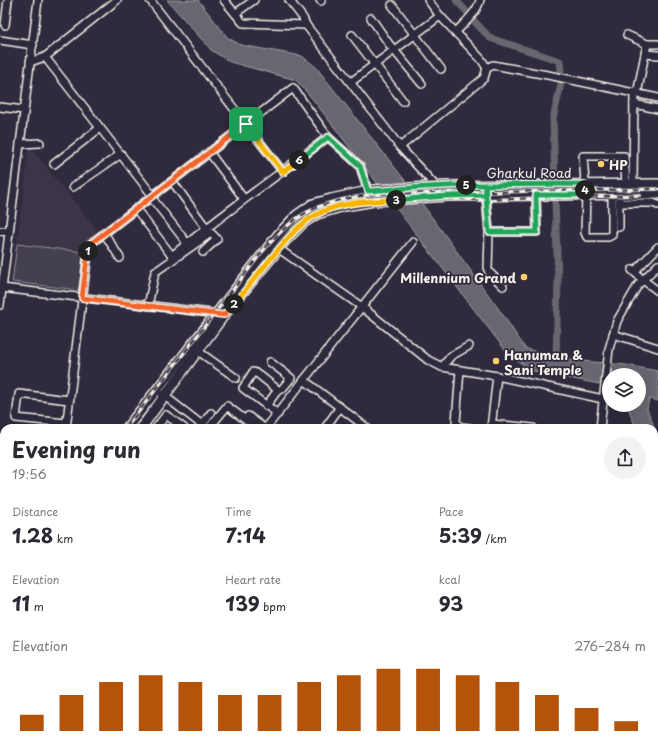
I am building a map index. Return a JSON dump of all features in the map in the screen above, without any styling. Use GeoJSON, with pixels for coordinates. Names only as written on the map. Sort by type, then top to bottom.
{"type":"FeatureCollection","features":[{"type":"Feature","properties":{"kind":"main road","name":"Gharkul Road"},"geometry":{"type":"LineString","coordinates":[[220,314],[278,234],[304,209],[322,201],[370,190],[430,185],[658,184]]}},
{"type":"Feature","properties":{"kind":"main road","name":"Gharkul Road"},"geometry":{"type":"LineString","coordinates":[[220,314],[303,223],[317,214],[344,206],[372,201],[486,195],[586,195],[616,197],[658,194]]}},
{"type":"Feature","properties":{"kind":"main road"},"geometry":{"type":"LineString","coordinates":[[144,424],[198,351],[220,314]]}},
{"type":"Feature","properties":{"kind":"main road"},"geometry":{"type":"LineString","coordinates":[[130,424],[220,314]]}},
{"type":"Feature","properties":{"kind":"street"},"geometry":{"type":"LineString","coordinates":[[5,25],[8,0]]}},
{"type":"Feature","properties":{"kind":"street"},"geometry":{"type":"LineString","coordinates":[[0,305],[38,0]]}},
{"type":"Feature","properties":{"kind":"street"},"geometry":{"type":"LineString","coordinates":[[104,0],[109,6]]}},
{"type":"Feature","properties":{"kind":"street"},"geometry":{"type":"LineString","coordinates":[[30,62],[45,57],[117,0]]}},
{"type":"Feature","properties":{"kind":"street"},"geometry":{"type":"LineString","coordinates":[[150,0],[283,172]]}},
{"type":"Feature","properties":{"kind":"street"},"geometry":{"type":"LineString","coordinates":[[224,0],[243,23],[306,25]]}},
{"type":"Feature","properties":{"kind":"street"},"geometry":{"type":"LineString","coordinates":[[236,13],[254,0]]}},
{"type":"Feature","properties":{"kind":"street"},"geometry":{"type":"LineString","coordinates":[[289,0],[303,18],[306,25],[430,185]]}},
{"type":"Feature","properties":{"kind":"street"},"geometry":{"type":"LineString","coordinates":[[428,0],[440,16],[481,59],[487,68]]}},
{"type":"Feature","properties":{"kind":"street"},"geometry":{"type":"LineString","coordinates":[[455,33],[473,13],[479,5],[480,0]]}},
{"type":"Feature","properties":{"kind":"street"},"geometry":{"type":"LineString","coordinates":[[392,5],[441,69]]}},
{"type":"Feature","properties":{"kind":"street"},"geometry":{"type":"LineString","coordinates":[[351,82],[440,16]]}},
{"type":"Feature","properties":{"kind":"street"},"geometry":{"type":"LineString","coordinates":[[371,18],[394,50],[422,84]]}},
{"type":"Feature","properties":{"kind":"street"},"geometry":{"type":"LineString","coordinates":[[352,35],[403,101]]}},
{"type":"Feature","properties":{"kind":"street"},"geometry":{"type":"LineString","coordinates":[[627,35],[647,44],[658,44]]}},
{"type":"Feature","properties":{"kind":"street"},"geometry":{"type":"LineString","coordinates":[[0,40],[33,44]]}},
{"type":"Feature","properties":{"kind":"street"},"geometry":{"type":"LineString","coordinates":[[629,184],[635,94],[647,44]]}},
{"type":"Feature","properties":{"kind":"street"},"geometry":{"type":"LineString","coordinates":[[645,54],[658,55]]}},
{"type":"Feature","properties":{"kind":"street"},"geometry":{"type":"LineString","coordinates":[[45,57],[121,154],[187,243]]}},
{"type":"Feature","properties":{"kind":"street"},"geometry":{"type":"LineString","coordinates":[[400,147],[484,78],[487,68],[493,65],[658,98]]}},
{"type":"Feature","properties":{"kind":"street"},"geometry":{"type":"LineString","coordinates":[[66,424],[89,245],[293,88],[328,137],[360,166],[370,190],[372,201]]}},
{"type":"Feature","properties":{"kind":"street"},"geometry":{"type":"LineString","coordinates":[[634,104],[658,109]]}},
{"type":"Feature","properties":{"kind":"street"},"geometry":{"type":"LineString","coordinates":[[0,107],[24,110]]}},
{"type":"Feature","properties":{"kind":"street"},"geometry":{"type":"LineString","coordinates":[[54,164],[100,128]]}},
{"type":"Feature","properties":{"kind":"street"},"geometry":{"type":"LineString","coordinates":[[136,209],[172,256],[244,199],[283,172],[328,137]]}},
{"type":"Feature","properties":{"kind":"street"},"geometry":{"type":"LineString","coordinates":[[20,144],[40,143]]}},
{"type":"Feature","properties":{"kind":"street"},"geometry":{"type":"LineString","coordinates":[[210,152],[244,199]]}},
{"type":"Feature","properties":{"kind":"street"},"geometry":{"type":"LineString","coordinates":[[72,187],[121,154]]}},
{"type":"Feature","properties":{"kind":"street"},"geometry":{"type":"LineString","coordinates":[[616,197],[612,235],[608,237],[587,237],[583,156],[624,156],[629,184]]}},
{"type":"Feature","properties":{"kind":"street"},"geometry":{"type":"LineString","coordinates":[[172,181],[207,229]]}},
{"type":"Feature","properties":{"kind":"street"},"geometry":{"type":"LineString","coordinates":[[485,185],[489,232],[488,271],[503,286]]}},
{"type":"Feature","properties":{"kind":"street"},"geometry":{"type":"LineString","coordinates":[[489,232],[537,232],[536,195]]}},
{"type":"Feature","properties":{"kind":"street"},"geometry":{"type":"LineString","coordinates":[[616,197],[658,205]]}},
{"type":"Feature","properties":{"kind":"street"},"geometry":{"type":"LineString","coordinates":[[616,197],[619,227]]}},
{"type":"Feature","properties":{"kind":"street"},"geometry":{"type":"LineString","coordinates":[[0,231],[9,232]]}},
{"type":"Feature","properties":{"kind":"street"},"geometry":{"type":"LineString","coordinates":[[148,306],[155,272],[211,233],[217,239],[203,252]]}},
{"type":"Feature","properties":{"kind":"street"},"geometry":{"type":"LineString","coordinates":[[104,234],[120,258]]}},
{"type":"Feature","properties":{"kind":"street"},"geometry":{"type":"LineString","coordinates":[[269,424],[413,242]]}},
{"type":"Feature","properties":{"kind":"street"},"geometry":{"type":"LineString","coordinates":[[658,247],[633,271],[658,291]]}},
{"type":"Feature","properties":{"kind":"street"},"geometry":{"type":"LineString","coordinates":[[279,249],[362,307],[428,360],[442,367],[497,376],[602,399]]}},
{"type":"Feature","properties":{"kind":"street"},"geometry":{"type":"LineString","coordinates":[[606,368],[609,349],[617,321],[638,285],[658,265]]}},
{"type":"Feature","properties":{"kind":"street"},"geometry":{"type":"LineString","coordinates":[[2,288],[220,314]]}},
{"type":"Feature","properties":{"kind":"street"},"geometry":{"type":"LineString","coordinates":[[613,334],[658,348]]}},
{"type":"Feature","properties":{"kind":"street"},"geometry":{"type":"LineString","coordinates":[[442,367],[451,356],[469,346]]}},
{"type":"Feature","properties":{"kind":"street"},"geometry":{"type":"LineString","coordinates":[[198,351],[236,378]]}},
{"type":"Feature","properties":{"kind":"street"},"geometry":{"type":"LineString","coordinates":[[270,362],[291,378],[282,389]]}},
{"type":"Feature","properties":{"kind":"street"},"geometry":{"type":"LineString","coordinates":[[458,424],[456,422],[460,370]]}},
{"type":"Feature","properties":{"kind":"street"},"geometry":{"type":"LineString","coordinates":[[266,406],[278,390],[258,374],[253,372],[242,388],[277,415]]}},
{"type":"Feature","properties":{"kind":"street"},"geometry":{"type":"LineString","coordinates":[[260,372],[292,396]]}},
{"type":"Feature","properties":{"kind":"street"},"geometry":{"type":"LineString","coordinates":[[492,424],[497,376]]}},
{"type":"Feature","properties":{"kind":"street"},"geometry":{"type":"LineString","coordinates":[[304,380],[362,424]]}},
{"type":"Feature","properties":{"kind":"street"},"geometry":{"type":"LineString","coordinates":[[157,390],[202,424]]}},
{"type":"Feature","properties":{"kind":"street"},"geometry":{"type":"LineString","coordinates":[[243,391],[277,415]]}},
{"type":"Feature","properties":{"kind":"street"},"geometry":{"type":"LineString","coordinates":[[54,424],[16,418],[19,394],[69,400]]}},
{"type":"Feature","properties":{"kind":"street"},"geometry":{"type":"LineString","coordinates":[[209,424],[227,406],[251,424]]}},
{"type":"Feature","properties":{"kind":"street"},"geometry":{"type":"LineString","coordinates":[[234,406],[259,424]]}},
{"type":"Feature","properties":{"kind":"street"},"geometry":{"type":"LineString","coordinates":[[328,424],[340,407]]}},
{"type":"Feature","properties":{"kind":"street"},"geometry":{"type":"LineString","coordinates":[[600,424],[602,409]]}},
{"type":"Feature","properties":{"kind":"street"},"geometry":{"type":"LineString","coordinates":[[207,424],[211,413]]}},
{"type":"Feature","properties":{"kind":"street"},"geometry":{"type":"LineString","coordinates":[[159,424],[166,415],[178,424]]}},
{"type":"Feature","properties":{"kind":"shaded area"},"geometry":{"type":"Polygon","coordinates":[[[167,0],[198,0],[228,38],[241,45],[302,56],[316,67],[407,183],[503,315],[525,348],[548,356],[571,360],[642,368],[602,368],[602,385],[533,371],[509,355],[314,101],[296,80],[230,62],[211,50],[167,0]]]}},
{"type":"Feature","properties":{"kind":"shaded area"},"geometry":{"type":"Polygon","coordinates":[[[29,146],[99,232],[84,244],[84,251],[17,243],[29,146]]]}},
{"type":"Feature","properties":{"kind":"shaded area"},"geometry":{"type":"Polygon","coordinates":[[[17,244],[84,252],[79,290],[12,282],[17,244]]]}},
{"type":"Feature","properties":{"kind":"shaded area"},"geometry":{"type":"Polygon","coordinates":[[[646,369],[658,371],[658,401],[649,399],[647,409],[653,424],[634,424],[630,412],[646,412],[646,369]]]}},
{"type":"Feature","properties":{"kind":"waterway"},"geometry":{"type":"LineString","coordinates":[[456,0],[467,12]]}},
{"type":"Feature","properties":{"kind":"waterway"},"geometry":{"type":"LineString","coordinates":[[467,12],[474,21]]}},
{"type":"Feature","properties":{"kind":"waterway"},"geometry":{"type":"LineString","coordinates":[[474,21],[490,38],[560,61],[561,72]]}},
{"type":"Feature","properties":{"kind":"waterway"},"geometry":{"type":"LineString","coordinates":[[555,181],[553,119],[561,84]]}},
{"type":"Feature","properties":{"kind":"waterway"},"geometry":{"type":"LineString","coordinates":[[555,201],[558,279],[556,361]]}},
{"type":"Feature","properties":{"kind":"railway"},"geometry":{"type":"LineString","coordinates":[[129,424],[262,252],[295,220],[316,208],[340,200],[376,194],[658,189]]}},
{"type":"Feature","properties":{"kind":"railway"},"geometry":{"type":"LineString","coordinates":[[436,198],[480,200],[640,195]]}},
{"type":"Feature","properties":{"kind":"place","name":"HP"},"geometry":{"type":"Point","coordinates":[601,164]}},
{"type":"Feature","properties":{"kind":"place","name":"Millennium Grand"},"geometry":{"type":"Point","coordinates":[524,277]}},
{"type":"Feature","properties":{"kind":"place","name":"Hanuman & Sani Temple"},"geometry":{"type":"Point","coordinates":[496,361]}},
{"type":"Feature","properties":{"kind":"route"},"geometry":{"type":"LineString","coordinates":[[246,124],[89,245],[82,298],[224,315],[295,231],[310,218],[325,211],[374,201],[447,196],[486,195],[485,185],[584,184],[586,195],[536,195],[537,232],[489,232],[485,185],[368,191],[360,166],[328,137],[283,172],[246,124]]}}]}
